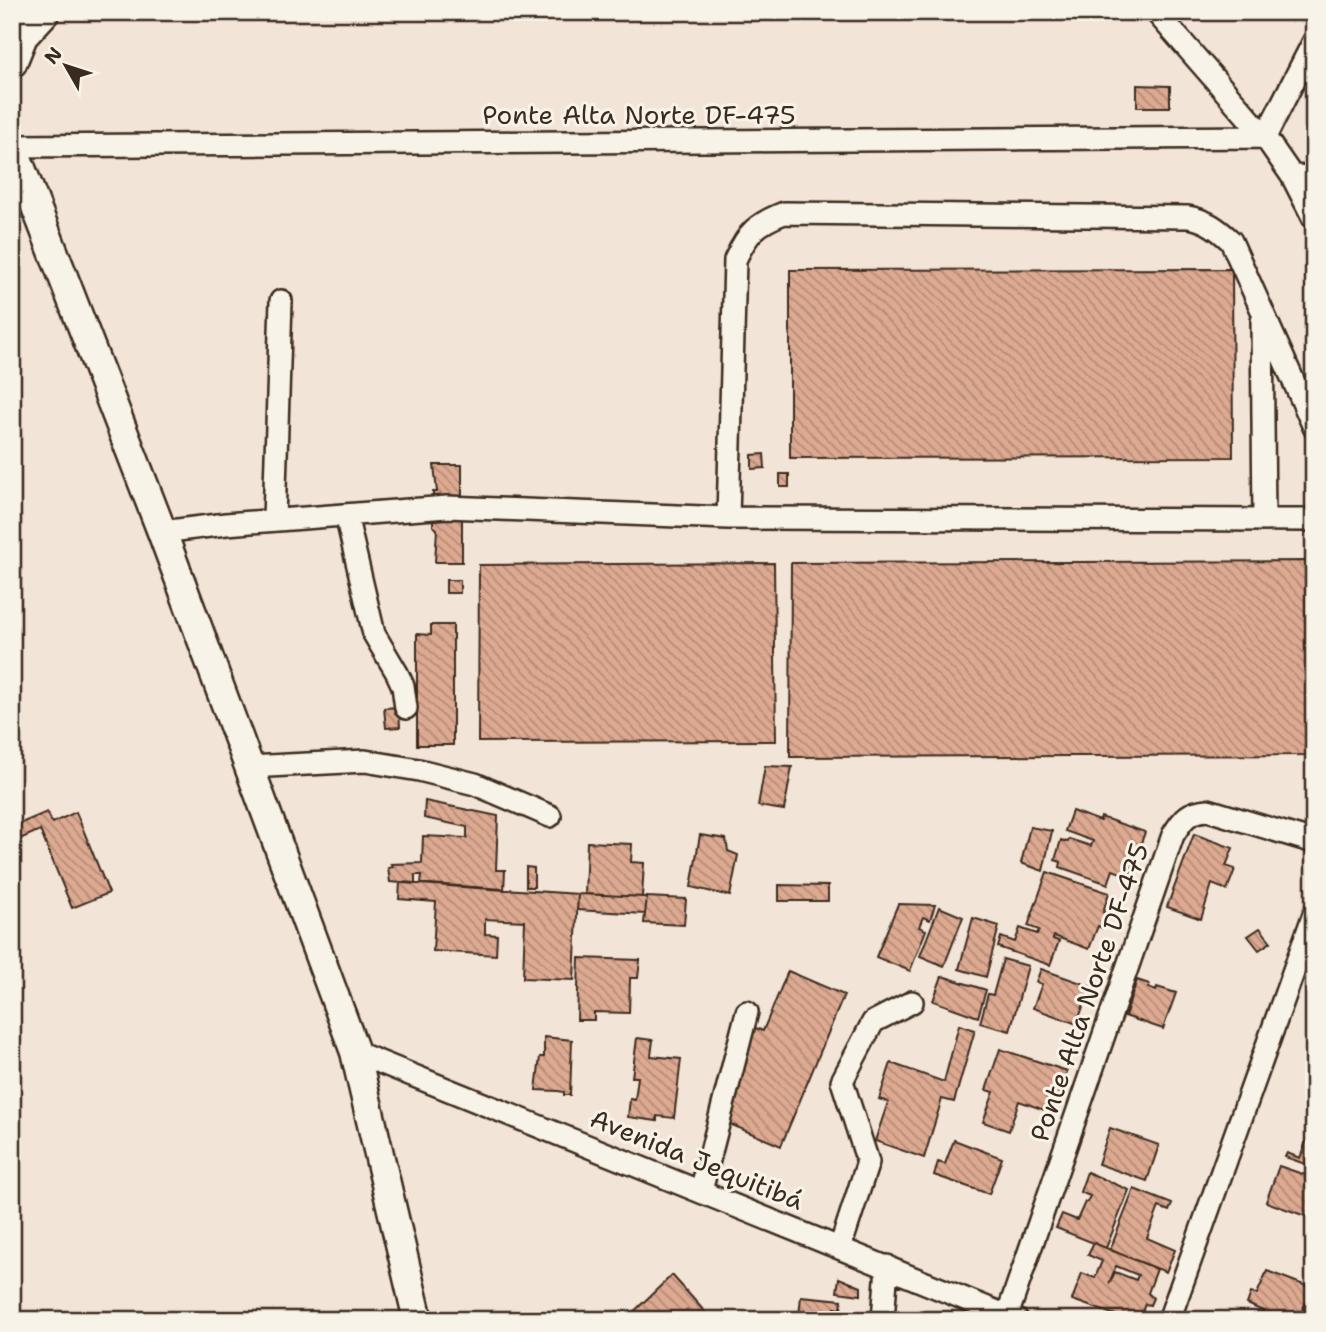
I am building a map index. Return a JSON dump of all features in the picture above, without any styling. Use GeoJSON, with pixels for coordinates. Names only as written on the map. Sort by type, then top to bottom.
{"type":"FeatureCollection","features":[{"type":"Feature","properties":{"kind":"main road"},"geometry":{"type":"LineString","coordinates":[[12,63],[23,36],[45,12]]}},
{"type":"Feature","properties":{"kind":"main road"},"geometry":{"type":"LineString","coordinates":[[13,146],[162,532],[355,1052],[418,1320]]}},
{"type":"Feature","properties":{"kind":"street"},"geometry":{"type":"LineString","coordinates":[[1156,12],[1265,137],[1292,176],[1314,219]]}},
{"type":"Feature","properties":{"kind":"street"},"geometry":{"type":"LineString","coordinates":[[1265,137],[1314,41]]}},
{"type":"Feature","properties":{"kind":"street","name":"Ponte Alta Norte DF-475"},"geometry":{"type":"LineString","coordinates":[[13,146],[1265,137]]}},
{"type":"Feature","properties":{"kind":"street"},"geometry":{"type":"LineString","coordinates":[[1292,176],[1314,177]]}},
{"type":"Feature","properties":{"kind":"street"},"geometry":{"type":"LineString","coordinates":[[728,518],[735,260],[746,236],[764,220],[784,213],[1201,219],[1217,228],[1231,241],[1314,427]]}},
{"type":"Feature","properties":{"kind":"street"},"geometry":{"type":"LineString","coordinates":[[274,520],[281,301]]}},
{"type":"Feature","properties":{"kind":"street"},"geometry":{"type":"LineString","coordinates":[[1262,312],[1264,519]]}},
{"type":"Feature","properties":{"kind":"street"},"geometry":{"type":"LineString","coordinates":[[162,532],[274,520],[447,507],[728,518],[1307,520],[1314,517]]}},
{"type":"Feature","properties":{"kind":"street"},"geometry":{"type":"LineString","coordinates":[[346,514],[374,634],[400,680],[406,708]]}},
{"type":"Feature","properties":{"kind":"street"},"geometry":{"type":"LineString","coordinates":[[249,767],[365,761],[419,770],[475,784],[550,816]]}},
{"type":"Feature","properties":{"kind":"street","name":"Ponte Alta Norte DF-475"},"geometry":{"type":"LineString","coordinates":[[1012,1318],[1173,835],[1194,811],[1208,810],[1314,842]]}},
{"type":"Feature","properties":{"kind":"street"},"geometry":{"type":"LineString","coordinates":[[1169,1320],[1314,914]]}},
{"type":"Feature","properties":{"kind":"street"},"geometry":{"type":"LineString","coordinates":[[840,1248],[868,1162],[842,1081],[873,1022],[912,1002]]}},
{"type":"Feature","properties":{"kind":"street"},"geometry":{"type":"LineString","coordinates":[[701,1191],[747,1012]]}},
{"type":"Feature","properties":{"kind":"street","name":"Avenida Jequitibá"},"geometry":{"type":"LineString","coordinates":[[355,1052],[1012,1318]]}},
{"type":"Feature","properties":{"kind":"street"},"geometry":{"type":"LineString","coordinates":[[883,1320],[887,1266]]}},
{"type":"Feature","properties":{"kind":"street"},"geometry":{"type":"LineString","coordinates":[[1312,1320],[1314,1313]]}},
{"type":"Feature","properties":{"kind":"building"},"geometry":{"type":"Polygon","coordinates":[[[1137,85],[1170,86],[1170,107],[1137,107],[1137,85]]]}},
{"type":"Feature","properties":{"kind":"building"},"geometry":{"type":"Polygon","coordinates":[[[1232,269],[1233,457],[790,458],[790,270],[1232,269]]]}},
{"type":"Feature","properties":{"kind":"building"},"geometry":{"type":"Polygon","coordinates":[[[764,454],[765,468],[752,469],[752,455],[764,454]]]}},
{"type":"Feature","properties":{"kind":"building"},"geometry":{"type":"Polygon","coordinates":[[[434,465],[462,465],[462,562],[435,562],[437,529],[433,526],[433,492],[437,492],[434,465]]]}},
{"type":"Feature","properties":{"kind":"building"},"geometry":{"type":"Polygon","coordinates":[[[780,474],[789,474],[789,487],[780,487],[780,474]]]}},
{"type":"Feature","properties":{"kind":"building"},"geometry":{"type":"Polygon","coordinates":[[[1314,561],[1314,755],[790,757],[791,563],[1314,561]]]}},
{"type":"Feature","properties":{"kind":"building"},"geometry":{"type":"Polygon","coordinates":[[[774,563],[776,741],[478,742],[479,565],[774,563]]]}},
{"type":"Feature","properties":{"kind":"building"},"geometry":{"type":"Polygon","coordinates":[[[446,580],[460,580],[460,593],[446,593],[446,580]]]}},
{"type":"Feature","properties":{"kind":"building"},"geometry":{"type":"Polygon","coordinates":[[[431,625],[453,625],[453,745],[417,745],[417,634],[431,635],[431,625]]]}},
{"type":"Feature","properties":{"kind":"building"},"geometry":{"type":"Polygon","coordinates":[[[399,707],[400,727],[386,728],[384,708],[399,707]]]}},
{"type":"Feature","properties":{"kind":"building"},"geometry":{"type":"Polygon","coordinates":[[[765,766],[792,767],[784,810],[758,806],[765,766]]]}},
{"type":"Feature","properties":{"kind":"building"},"geometry":{"type":"Polygon","coordinates":[[[425,801],[498,816],[496,870],[505,870],[504,890],[421,884],[422,875],[415,875],[415,884],[390,882],[388,868],[393,867],[391,864],[422,863],[423,836],[467,838],[467,827],[424,818],[425,801]]]}},
{"type":"Feature","properties":{"kind":"building"},"geometry":{"type":"Polygon","coordinates":[[[1072,811],[1100,821],[1101,817],[1145,832],[1129,876],[1113,870],[1108,884],[1060,867],[1061,862],[1055,860],[1061,840],[1068,842],[1069,839],[1091,846],[1093,841],[1065,831],[1072,811]]]}},
{"type":"Feature","properties":{"kind":"building"},"geometry":{"type":"Polygon","coordinates":[[[47,812],[52,823],[76,812],[109,893],[72,908],[40,830],[20,839],[14,826],[47,812]]]}},
{"type":"Feature","properties":{"kind":"building"},"geometry":{"type":"Polygon","coordinates":[[[1030,827],[1052,831],[1043,871],[1021,863],[1030,827]]]}},
{"type":"Feature","properties":{"kind":"building"},"geometry":{"type":"Polygon","coordinates":[[[1194,834],[1233,848],[1226,866],[1235,869],[1227,890],[1212,884],[1201,919],[1167,907],[1194,834]]]}},
{"type":"Feature","properties":{"kind":"building"},"geometry":{"type":"Polygon","coordinates":[[[700,835],[726,839],[728,851],[738,855],[730,896],[691,887],[700,835]]]}},
{"type":"Feature","properties":{"kind":"building"},"geometry":{"type":"Polygon","coordinates":[[[587,842],[632,844],[631,862],[644,863],[642,897],[585,894],[587,842]]]}},
{"type":"Feature","properties":{"kind":"building"},"geometry":{"type":"Polygon","coordinates":[[[526,867],[534,868],[534,887],[526,887],[526,867]]]}},
{"type":"Feature","properties":{"kind":"building"},"geometry":{"type":"Polygon","coordinates":[[[1047,872],[1109,893],[1103,912],[1107,914],[1102,928],[1098,926],[1089,949],[1054,936],[1053,939],[1059,941],[1050,965],[998,947],[1001,937],[1015,942],[1020,928],[1037,934],[1039,930],[1028,926],[1047,872]]]}},
{"type":"Feature","properties":{"kind":"building"},"geometry":{"type":"Polygon","coordinates":[[[400,882],[578,894],[574,980],[523,978],[525,921],[485,919],[485,934],[497,935],[496,955],[433,951],[436,902],[399,899],[400,882]]]}},
{"type":"Feature","properties":{"kind":"building"},"geometry":{"type":"Polygon","coordinates":[[[779,885],[828,886],[828,901],[779,901],[779,885]]]}},
{"type":"Feature","properties":{"kind":"building"},"geometry":{"type":"Polygon","coordinates":[[[578,894],[647,897],[645,914],[577,910],[578,894]]]}},
{"type":"Feature","properties":{"kind":"building"},"geometry":{"type":"Polygon","coordinates":[[[647,897],[686,899],[684,925],[644,923],[647,897]]]}},
{"type":"Feature","properties":{"kind":"building"},"geometry":{"type":"Polygon","coordinates":[[[898,904],[935,905],[930,920],[923,917],[919,927],[926,930],[910,971],[876,957],[898,904]]]}},
{"type":"Feature","properties":{"kind":"building"},"geometry":{"type":"Polygon","coordinates":[[[939,907],[963,917],[944,966],[920,956],[939,907]]]}},
{"type":"Feature","properties":{"kind":"building"},"geometry":{"type":"Polygon","coordinates":[[[973,918],[999,926],[986,977],[959,969],[973,918]]]}},
{"type":"Feature","properties":{"kind":"building"},"geometry":{"type":"Polygon","coordinates":[[[1260,928],[1271,942],[1259,950],[1248,936],[1260,928]]]}},
{"type":"Feature","properties":{"kind":"building"},"geometry":{"type":"Polygon","coordinates":[[[579,958],[640,960],[638,978],[630,978],[629,1013],[594,1012],[594,1020],[577,1020],[579,958]]]}},
{"type":"Feature","properties":{"kind":"building"},"geometry":{"type":"Polygon","coordinates":[[[1003,959],[1028,966],[1010,1031],[980,1023],[988,994],[993,995],[1003,959]]]}},
{"type":"Feature","properties":{"kind":"building"},"geometry":{"type":"Polygon","coordinates":[[[1041,969],[1090,986],[1077,1024],[1033,1008],[1042,984],[1036,982],[1041,969]]]}},
{"type":"Feature","properties":{"kind":"building"},"geometry":{"type":"Polygon","coordinates":[[[788,971],[844,995],[781,1146],[725,1122],[740,1086],[735,1084],[751,1026],[763,1031],[788,971]]]}},
{"type":"Feature","properties":{"kind":"building"},"geometry":{"type":"Polygon","coordinates":[[[942,976],[986,990],[978,1017],[933,1001],[942,976]]]}},
{"type":"Feature","properties":{"kind":"building"},"geometry":{"type":"Polygon","coordinates":[[[1137,980],[1149,984],[1148,988],[1156,991],[1157,987],[1176,993],[1163,1029],[1125,1016],[1137,980]]]}},
{"type":"Feature","properties":{"kind":"building"},"geometry":{"type":"Polygon","coordinates":[[[959,1025],[975,1030],[954,1102],[942,1099],[924,1158],[875,1141],[888,1102],[879,1099],[891,1063],[944,1082],[959,1025]]]}},
{"type":"Feature","properties":{"kind":"building"},"geometry":{"type":"Polygon","coordinates":[[[544,1037],[572,1040],[570,1095],[558,1091],[536,1090],[540,1057],[544,1057],[544,1037]]]}},
{"type":"Feature","properties":{"kind":"building"},"geometry":{"type":"Polygon","coordinates":[[[637,1038],[653,1040],[651,1056],[681,1059],[674,1118],[657,1116],[657,1121],[628,1117],[630,1099],[635,1100],[638,1077],[632,1077],[637,1038]]]}},
{"type":"Feature","properties":{"kind":"building"},"geometry":{"type":"Polygon","coordinates":[[[1000,1049],[1067,1071],[1053,1113],[1019,1101],[1009,1131],[983,1122],[994,1092],[986,1090],[1000,1049]]]}},
{"type":"Feature","properties":{"kind":"building"},"geometry":{"type":"Polygon","coordinates":[[[1110,1128],[1159,1145],[1147,1181],[1098,1164],[1110,1128]]]}},
{"type":"Feature","properties":{"kind":"building"},"geometry":{"type":"Polygon","coordinates":[[[1311,1129],[1314,1130],[1314,1167],[1285,1157],[1287,1153],[1300,1158],[1311,1129]]]}},
{"type":"Feature","properties":{"kind":"building"},"geometry":{"type":"Polygon","coordinates":[[[954,1140],[1002,1158],[989,1194],[934,1175],[938,1162],[945,1164],[954,1140]]]}},
{"type":"Feature","properties":{"kind":"building"},"geometry":{"type":"Polygon","coordinates":[[[1279,1166],[1314,1178],[1314,1219],[1266,1202],[1279,1166]]]}},
{"type":"Feature","properties":{"kind":"building"},"geometry":{"type":"Polygon","coordinates":[[[1087,1172],[1129,1190],[1106,1248],[1056,1228],[1062,1214],[1077,1220],[1087,1202],[1090,1196],[1080,1192],[1087,1172]]]}},
{"type":"Feature","properties":{"kind":"building"},"geometry":{"type":"Polygon","coordinates":[[[1134,1189],[1172,1204],[1169,1211],[1159,1207],[1147,1238],[1175,1250],[1166,1272],[1110,1250],[1134,1189]]]}},
{"type":"Feature","properties":{"kind":"building"},"geometry":{"type":"Polygon","coordinates":[[[1094,1243],[1157,1269],[1148,1293],[1153,1298],[1150,1305],[1145,1304],[1139,1320],[1129,1320],[1130,1318],[1072,1300],[1082,1273],[1095,1278],[1102,1261],[1088,1255],[1094,1243]],[[1116,1266],[1109,1284],[1115,1272],[1136,1280],[1138,1275],[1116,1266]]]}},
{"type":"Feature","properties":{"kind":"building"},"geometry":{"type":"Polygon","coordinates":[[[1267,1271],[1312,1288],[1300,1320],[1260,1320],[1263,1311],[1247,1304],[1251,1293],[1257,1294],[1267,1271]]]}},
{"type":"Feature","properties":{"kind":"building"},"geometry":{"type":"Polygon","coordinates":[[[672,1275],[705,1312],[697,1320],[625,1320],[672,1275]]]}},
{"type":"Feature","properties":{"kind":"building"},"geometry":{"type":"Polygon","coordinates":[[[839,1278],[861,1287],[861,1295],[837,1292],[839,1278]]]}},
{"type":"Feature","properties":{"kind":"building"},"geometry":{"type":"Polygon","coordinates":[[[801,1296],[842,1300],[841,1309],[835,1308],[835,1320],[799,1316],[801,1296]]]}}]}
